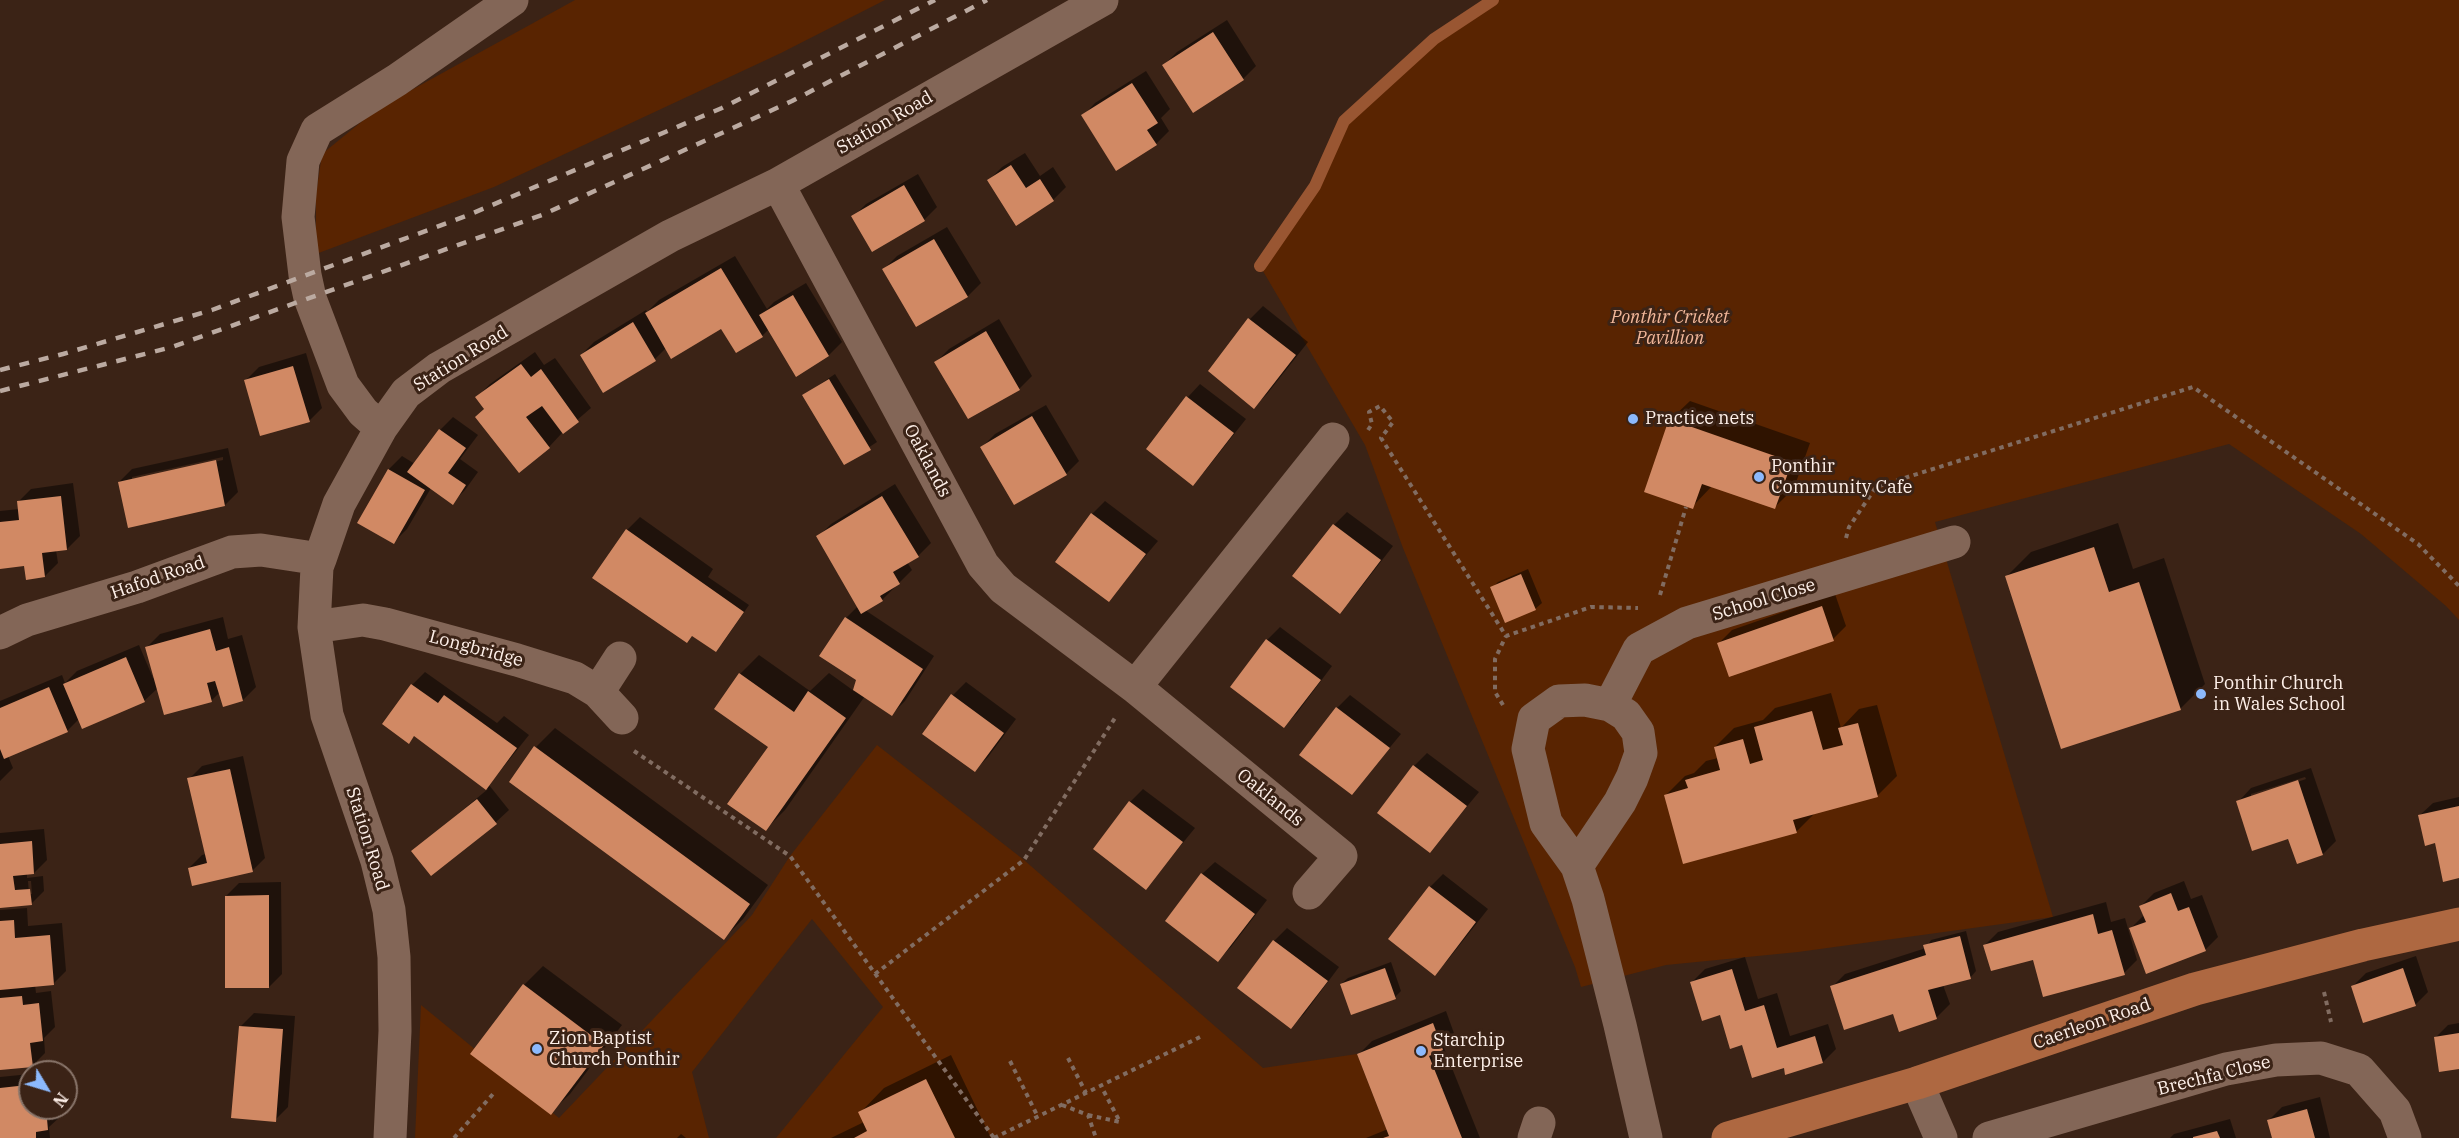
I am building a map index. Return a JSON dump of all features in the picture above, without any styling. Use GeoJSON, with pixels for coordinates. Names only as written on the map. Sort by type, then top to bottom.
{"type":"FeatureCollection","features":[{"type":"Feature","properties":{"kind":"main road","name":"Caerleon Road"},"geometry":{"type":"LineString","coordinates":[[1728,1138],[1917,1083],[2195,989],[2316,957],[2459,924]]}},
{"type":"Feature","properties":{"kind":"street"},"geometry":{"type":"LineString","coordinates":[[381,428],[363,412],[343,385],[310,298],[298,217],[303,161],[317,130],[397,80],[512,0]]}},
{"type":"Feature","properties":{"kind":"street","name":"Station Road"},"geometry":{"type":"LineString","coordinates":[[390,1138],[395,1031],[394,957],[389,910],[377,861],[327,715],[314,627],[317,567],[339,504],[381,428],[406,393],[439,368],[670,236],[778,184],[1102,0]]}},
{"type":"Feature","properties":{"kind":"street","name":"Oaklands"},"geometry":{"type":"LineString","coordinates":[[778,184],[983,565],[1004,588],[1135,687],[1341,856],[1309,893]]}},
{"type":"Feature","properties":{"kind":"street"},"geometry":{"type":"LineString","coordinates":[[1135,687],[1333,439]]}},
{"type":"Feature","properties":{"kind":"street","name":"School Close"},"geometry":{"type":"LineString","coordinates":[[1610,705],[1639,649],[1687,623],[1954,543]]}},
{"type":"Feature","properties":{"kind":"street","name":"Hafod Road"},"geometry":{"type":"LineString","coordinates":[[0,633],[27,620],[137,588],[232,552],[261,550],[320,559]]}},
{"type":"Feature","properties":{"kind":"street","name":"Longbridge"},"geometry":{"type":"LineString","coordinates":[[314,627],[363,620],[385,624],[566,675],[598,692],[622,718]]}},
{"type":"Feature","properties":{"kind":"street"},"geometry":{"type":"LineString","coordinates":[[598,692],[620,658]]}},
{"type":"Feature","properties":{"kind":"street"},"geometry":{"type":"LineString","coordinates":[[1577,866],[1620,802],[1641,753],[1638,732],[1626,715],[1610,705],[1585,700],[1559,701],[1534,719],[1528,749],[1546,823],[1577,866],[1588,899],[1646,1138]]}},
{"type":"Feature","properties":{"kind":"street","name":"Brechfa Close"},"geometry":{"type":"LineString","coordinates":[[1989,1138],[2226,1069],[2276,1060],[2321,1058],[2359,1070],[2395,1111],[2406,1138]]}},
{"type":"Feature","properties":{"kind":"street"},"geometry":{"type":"LineString","coordinates":[[1917,1083],[1941,1138]]}},
{"type":"Feature","properties":{"kind":"path"},"geometry":{"type":"LineString","coordinates":[[1838,578],[1849,527],[1876,487],[2193,387],[2418,544],[2459,586]]}},
{"type":"Feature","properties":{"kind":"path"},"geometry":{"type":"LineString","coordinates":[[1333,439],[1352,451],[1372,424],[1369,412],[1380,406],[1393,422],[1381,438],[1506,636],[1591,607],[1645,608]]}},
{"type":"Feature","properties":{"kind":"path"},"geometry":{"type":"LineString","coordinates":[[1659,597],[1686,507]]}},
{"type":"Feature","properties":{"kind":"path"},"geometry":{"type":"LineString","coordinates":[[875,974],[1024,860],[1135,687]]}},
{"type":"Feature","properties":{"kind":"path"},"geometry":{"type":"LineString","coordinates":[[622,718],[627,747],[790,856],[994,1138],[1200,1037]]}},
{"type":"Feature","properties":{"kind":"path"},"geometry":{"type":"LineString","coordinates":[[2316,957],[2341,1064]]}},
{"type":"Feature","properties":{"kind":"path"},"geometry":{"type":"LineString","coordinates":[[1068,1058],[1086,1093]]}},
{"type":"Feature","properties":{"kind":"path"},"geometry":{"type":"LineString","coordinates":[[1010,1061],[1038,1117]]}},
{"type":"Feature","properties":{"kind":"path"},"geometry":{"type":"LineString","coordinates":[[1062,1105],[1088,1115],[1120,1122],[1101,1086]]}},
{"type":"Feature","properties":{"kind":"path"},"geometry":{"type":"LineString","coordinates":[[454,1138],[493,1094]]}},
{"type":"Feature","properties":{"kind":"path"},"geometry":{"type":"LineString","coordinates":[[1088,1115],[1096,1138]]}},
{"type":"Feature","properties":{"kind":"green space"},"geometry":{"type":"Polygon","coordinates":[[[575,0],[885,0],[781,53],[494,187],[316,254],[316,194],[322,154],[377,109],[575,0]]]}},
{"type":"Feature","properties":{"kind":"green space","name":"Ponthir Cricket Pavillion"},"geometry":{"type":"Polygon","coordinates":[[[1493,0],[2459,0],[2459,620],[2446,606],[2361,534],[2229,444],[1935,522],[2053,917],[1798,952],[1666,965],[1581,987],[1575,967],[1403,548],[1365,445],[1260,266],[1315,186],[1344,121],[1434,39],[1493,0]]]}},
{"type":"Feature","properties":{"kind":"green space"},"geometry":{"type":"Polygon","coordinates":[[[877,745],[1024,860],[1263,1068],[1357,1054],[1389,1136],[1383,1138],[776,1138],[883,1007],[812,919],[692,1072],[709,1138],[415,1138],[421,1005],[559,1118],[752,915],[790,856],[877,745]]]}},
{"type":"Feature","properties":{"kind":"building"},"geometry":{"type":"Polygon","coordinates":[[[1213,32],[1244,80],[1193,113],[1162,65],[1213,32]]]}},
{"type":"Feature","properties":{"kind":"building"},"geometry":{"type":"Polygon","coordinates":[[[1132,83],[1158,123],[1147,130],[1157,145],[1116,171],[1081,115],[1132,83]]]}},
{"type":"Feature","properties":{"kind":"building"},"geometry":{"type":"Polygon","coordinates":[[[1011,165],[1026,188],[1040,179],[1054,201],[1016,226],[987,180],[1011,165]]]}},
{"type":"Feature","properties":{"kind":"building"},"geometry":{"type":"Polygon","coordinates":[[[904,185],[925,221],[872,252],[851,216],[904,185]]]}},
{"type":"Feature","properties":{"kind":"building"},"geometry":{"type":"Polygon","coordinates":[[[934,239],[968,297],[916,327],[882,269],[934,239]]]}},
{"type":"Feature","properties":{"kind":"building"},"geometry":{"type":"Polygon","coordinates":[[[721,268],[763,337],[736,353],[721,329],[671,359],[645,313],[721,268]]]}},
{"type":"Feature","properties":{"kind":"building"},"geometry":{"type":"Polygon","coordinates":[[[793,295],[829,356],[796,377],[759,315],[793,295]]]}},
{"type":"Feature","properties":{"kind":"building"},"geometry":{"type":"Polygon","coordinates":[[[1248,318],[1296,355],[1254,409],[1208,371],[1248,318]]]}},
{"type":"Feature","properties":{"kind":"building"},"geometry":{"type":"Polygon","coordinates":[[[633,322],[656,361],[603,393],[580,355],[633,322]]]}},
{"type":"Feature","properties":{"kind":"building"},"geometry":{"type":"Polygon","coordinates":[[[986,331],[1020,390],[968,419],[934,362],[986,331]]]}},
{"type":"Feature","properties":{"kind":"building"},"geometry":{"type":"Polygon","coordinates":[[[521,364],[531,377],[541,369],[579,422],[563,434],[542,406],[526,417],[550,448],[519,473],[475,417],[484,409],[475,397],[521,364]]]}},
{"type":"Feature","properties":{"kind":"building"},"geometry":{"type":"Polygon","coordinates":[[[293,366],[310,422],[260,436],[244,380],[293,366]]]}},
{"type":"Feature","properties":{"kind":"building"},"geometry":{"type":"Polygon","coordinates":[[[829,379],[871,450],[844,465],[802,395],[829,379]]]}},
{"type":"Feature","properties":{"kind":"building"},"geometry":{"type":"Polygon","coordinates":[[[1186,396],[1234,433],[1193,486],[1146,449],[1186,396]]]}},
{"type":"Feature","properties":{"kind":"building"},"geometry":{"type":"Polygon","coordinates":[[[1032,416],[1067,475],[1014,505],[980,447],[1032,416]]]}},
{"type":"Feature","properties":{"kind":"building"},"geometry":{"type":"Polygon","coordinates":[[[1669,419],[1792,462],[1775,509],[1702,484],[1693,509],[1644,492],[1669,419]]]}},
{"type":"Feature","properties":{"kind":"building"},"geometry":{"type":"Polygon","coordinates":[[[439,429],[466,448],[448,473],[466,485],[453,505],[407,472],[439,429]]]}},
{"type":"Feature","properties":{"kind":"building"},"geometry":{"type":"Polygon","coordinates":[[[216,460],[225,506],[128,528],[118,482],[216,460]]]}},
{"type":"Feature","properties":{"kind":"building"},"geometry":{"type":"Polygon","coordinates":[[[388,469],[425,490],[394,544],[357,523],[388,469]]]}},
{"type":"Feature","properties":{"kind":"building"},"geometry":{"type":"Polygon","coordinates":[[[61,496],[67,550],[42,553],[45,577],[26,580],[24,566],[0,569],[0,522],[19,520],[17,501],[61,496]]]}},
{"type":"Feature","properties":{"kind":"building"},"geometry":{"type":"Polygon","coordinates":[[[882,496],[919,557],[893,572],[900,584],[880,596],[883,601],[861,614],[816,536],[882,496]]]}},
{"type":"Feature","properties":{"kind":"building"},"geometry":{"type":"Polygon","coordinates":[[[1091,513],[1146,554],[1109,602],[1055,562],[1091,513]]]}},
{"type":"Feature","properties":{"kind":"building"},"geometry":{"type":"Polygon","coordinates":[[[1333,524],[1381,560],[1340,614],[1292,576],[1333,524]]]}},
{"type":"Feature","properties":{"kind":"building"},"geometry":{"type":"Polygon","coordinates":[[[626,529],[744,612],[716,652],[692,636],[687,643],[592,578],[626,529]]]}},
{"type":"Feature","properties":{"kind":"building"},"geometry":{"type":"Polygon","coordinates":[[[2094,547],[2109,592],[2139,582],[2181,710],[2061,749],[2005,576],[2094,547]]]}},
{"type":"Feature","properties":{"kind":"building"},"geometry":{"type":"Polygon","coordinates":[[[1521,574],[1536,610],[1505,623],[1490,587],[1521,574]]]}},
{"type":"Feature","properties":{"kind":"building"},"geometry":{"type":"Polygon","coordinates":[[[1822,606],[1834,641],[1729,677],[1717,643],[1822,606]]]}},
{"type":"Feature","properties":{"kind":"building"},"geometry":{"type":"Polygon","coordinates":[[[845,617],[923,669],[892,716],[853,690],[856,680],[819,656],[845,617]]]}},
{"type":"Feature","properties":{"kind":"building"},"geometry":{"type":"Polygon","coordinates":[[[210,629],[216,651],[229,647],[243,701],[223,707],[215,681],[207,683],[212,702],[164,715],[145,647],[210,629]]]}},
{"type":"Feature","properties":{"kind":"building"},"geometry":{"type":"Polygon","coordinates":[[[1266,639],[1321,680],[1284,728],[1230,687],[1266,639]]]}},
{"type":"Feature","properties":{"kind":"building"},"geometry":{"type":"Polygon","coordinates":[[[126,657],[145,702],[82,729],[63,684],[126,657]]]}},
{"type":"Feature","properties":{"kind":"building"},"geometry":{"type":"Polygon","coordinates":[[[739,673],[794,712],[808,691],[846,718],[766,831],[727,804],[768,747],[714,709],[739,673]]]}},
{"type":"Feature","properties":{"kind":"building"},"geometry":{"type":"Polygon","coordinates":[[[411,684],[438,703],[444,695],[517,748],[486,790],[414,736],[409,744],[382,724],[411,684]]]}},
{"type":"Feature","properties":{"kind":"building"},"geometry":{"type":"Polygon","coordinates":[[[49,687],[68,732],[4,759],[0,749],[0,708],[49,687]]]}},
{"type":"Feature","properties":{"kind":"building"},"geometry":{"type":"Polygon","coordinates":[[[951,694],[1004,733],[975,772],[922,734],[951,694]]]}},
{"type":"Feature","properties":{"kind":"building"},"geometry":{"type":"Polygon","coordinates":[[[1336,707],[1390,748],[1352,795],[1299,755],[1336,707]]]}},
{"type":"Feature","properties":{"kind":"building"},"geometry":{"type":"Polygon","coordinates":[[[1812,711],[1823,750],[1843,745],[1838,728],[1858,723],[1878,797],[1793,820],[1797,833],[1683,864],[1664,795],[1688,788],[1685,780],[1720,770],[1714,747],[1743,739],[1750,764],[1763,760],[1754,727],[1812,711]]]}},
{"type":"Feature","properties":{"kind":"building"},"geometry":{"type":"Polygon","coordinates":[[[534,746],[750,904],[724,940],[509,782],[534,746]]]}},
{"type":"Feature","properties":{"kind":"building"},"geometry":{"type":"Polygon","coordinates":[[[1413,765],[1467,806],[1430,853],[1377,813],[1413,765]]]}},
{"type":"Feature","properties":{"kind":"building"},"geometry":{"type":"Polygon","coordinates":[[[230,769],[253,872],[192,886],[188,868],[207,863],[187,778],[230,769]]]}},
{"type":"Feature","properties":{"kind":"building"},"geometry":{"type":"Polygon","coordinates":[[[2298,780],[2323,855],[2297,864],[2288,839],[2252,851],[2236,801],[2298,780]]]}},
{"type":"Feature","properties":{"kind":"building"},"geometry":{"type":"Polygon","coordinates":[[[477,799],[497,824],[431,876],[411,851],[477,799]]]}},
{"type":"Feature","properties":{"kind":"building"},"geometry":{"type":"Polygon","coordinates":[[[1129,801],[1183,842],[1146,890],[1093,849],[1129,801]]]}},
{"type":"Feature","properties":{"kind":"building"},"geometry":{"type":"Polygon","coordinates":[[[2459,806],[2459,878],[2443,882],[2435,843],[2425,846],[2418,815],[2459,806]]]}},
{"type":"Feature","properties":{"kind":"building"},"geometry":{"type":"Polygon","coordinates":[[[32,841],[34,874],[13,876],[15,890],[30,889],[32,905],[0,908],[0,844],[32,841]]]}},
{"type":"Feature","properties":{"kind":"building"},"geometry":{"type":"Polygon","coordinates":[[[1201,873],[1255,914],[1218,962],[1165,921],[1201,873]]]}},
{"type":"Feature","properties":{"kind":"building"},"geometry":{"type":"Polygon","coordinates":[[[1429,886],[1476,922],[1435,976],[1388,939],[1429,886]]]}},
{"type":"Feature","properties":{"kind":"building"},"geometry":{"type":"Polygon","coordinates":[[[2171,893],[2178,911],[2189,907],[2206,951],[2146,974],[2129,928],[2146,922],[2139,906],[2171,893]]]}},
{"type":"Feature","properties":{"kind":"building"},"geometry":{"type":"Polygon","coordinates":[[[269,895],[269,988],[225,988],[225,896],[269,895]]]}},
{"type":"Feature","properties":{"kind":"building"},"geometry":{"type":"Polygon","coordinates":[[[2093,914],[2098,934],[2112,930],[2125,975],[2043,997],[2033,960],[1991,971],[1983,945],[2093,914]]]}},
{"type":"Feature","properties":{"kind":"building"},"geometry":{"type":"Polygon","coordinates":[[[14,920],[15,938],[50,935],[54,985],[0,990],[0,921],[14,920]]]}},
{"type":"Feature","properties":{"kind":"building"},"geometry":{"type":"Polygon","coordinates":[[[1960,936],[1971,979],[1928,990],[1937,1019],[1899,1032],[1893,1014],[1844,1030],[1830,986],[1926,955],[1923,945],[1960,936]]]}},
{"type":"Feature","properties":{"kind":"building"},"geometry":{"type":"Polygon","coordinates":[[[1273,940],[1328,981],[1291,1029],[1237,988],[1273,940]]]}},
{"type":"Feature","properties":{"kind":"building"},"geometry":{"type":"Polygon","coordinates":[[[1385,968],[1396,999],[1351,1015],[1340,984],[1385,968]]]}},
{"type":"Feature","properties":{"kind":"building"},"geometry":{"type":"Polygon","coordinates":[[[2403,968],[2416,1006],[2363,1023],[2351,986],[2403,968]]]}},
{"type":"Feature","properties":{"kind":"building"},"geometry":{"type":"Polygon","coordinates":[[[1732,969],[1745,1011],[1764,1005],[1777,1048],[1815,1036],[1823,1063],[1785,1075],[1784,1068],[1752,1078],[1742,1045],[1730,1049],[1720,1015],[1702,1021],[1690,982],[1732,969]]]}},
{"type":"Feature","properties":{"kind":"building","name":"Zion Baptist Church Ponthir"},"geometry":{"type":"Polygon","coordinates":[[[523,984],[604,1045],[551,1115],[470,1054],[523,984]]]}},
{"type":"Feature","properties":{"kind":"building"},"geometry":{"type":"Polygon","coordinates":[[[22,996],[23,1005],[39,1003],[43,1041],[30,1043],[32,1060],[18,1060],[18,1068],[0,1070],[0,998],[22,996]]]}},
{"type":"Feature","properties":{"kind":"building"},"geometry":{"type":"Polygon","coordinates":[[[1433,1023],[1443,1050],[1429,1056],[1462,1138],[1383,1138],[1389,1136],[1357,1054],[1433,1023]]]}},
{"type":"Feature","properties":{"kind":"building"},"geometry":{"type":"Polygon","coordinates":[[[239,1026],[283,1029],[276,1122],[231,1118],[239,1026]]]}},
{"type":"Feature","properties":{"kind":"building"},"geometry":{"type":"Polygon","coordinates":[[[2459,1033],[2459,1069],[2439,1072],[2434,1037],[2459,1033]]]}},
{"type":"Feature","properties":{"kind":"building"},"geometry":{"type":"Polygon","coordinates":[[[926,1079],[955,1138],[854,1138],[867,1131],[858,1112],[926,1079]]]}},
{"type":"Feature","properties":{"kind":"building"},"geometry":{"type":"Polygon","coordinates":[[[18,1086],[18,1120],[47,1120],[48,1130],[36,1132],[36,1138],[0,1138],[0,1088],[18,1086]]]}},
{"type":"Feature","properties":{"kind":"building"},"geometry":{"type":"Polygon","coordinates":[[[2307,1109],[2315,1138],[2272,1138],[2267,1120],[2307,1109]]]}},
{"type":"Feature","properties":{"kind":"building"},"geometry":{"type":"Polygon","coordinates":[[[2217,1131],[2220,1138],[2193,1138],[2193,1137],[2217,1131]]]}},
{"type":"Feature","properties":{"kind":"waterway"},"geometry":{"type":"LineString","coordinates":[[1260,266],[1315,186],[1344,121],[1434,39],[1493,0]]}},
{"type":"Feature","properties":{"kind":"railway"},"geometry":{"type":"LineString","coordinates":[[0,370],[212,310],[466,216],[722,108],[935,0]]}},
{"type":"Feature","properties":{"kind":"railway"},"geometry":{"type":"LineString","coordinates":[[0,391],[172,347],[542,215],[792,101],[987,0]]}},
{"type":"Feature","properties":{"kind":"place","name":"Practice nets"},"geometry":{"type":"Point","coordinates":[1633,419]}},
{"type":"Feature","properties":{"kind":"place","name":"Ponthir Community Cafe"},"geometry":{"type":"Point","coordinates":[1759,477]}},
{"type":"Feature","properties":{"kind":"place","name":"Ponthir Church in Wales School"},"geometry":{"type":"Point","coordinates":[2201,694]}},
{"type":"Feature","properties":{"kind":"place","name":"Zion Baptist Church Ponthir"},"geometry":{"type":"Point","coordinates":[537,1049]}},
{"type":"Feature","properties":{"kind":"place","name":"Starchip Enterprise"},"geometry":{"type":"Point","coordinates":[1421,1051]}}]}
